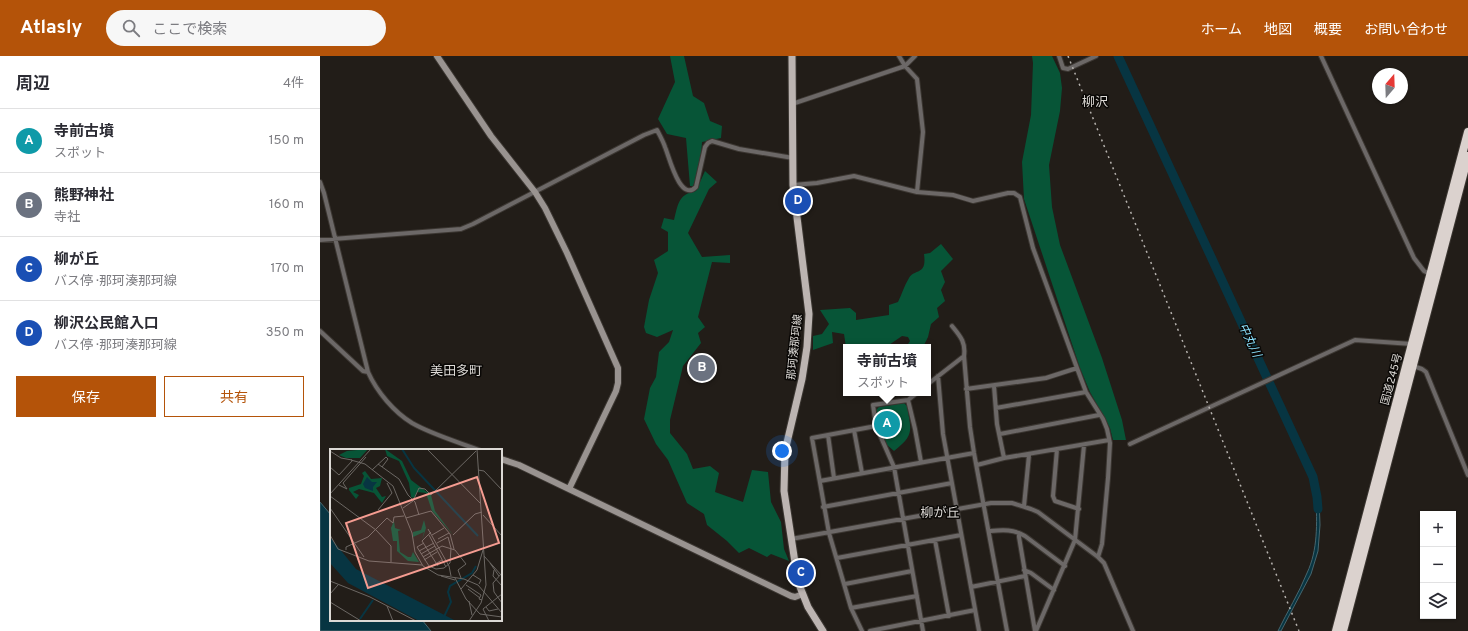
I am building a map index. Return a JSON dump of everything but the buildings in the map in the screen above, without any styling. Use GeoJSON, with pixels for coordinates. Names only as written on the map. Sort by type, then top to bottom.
{"type":"FeatureCollection","features":[{"type":"Feature","properties":{"kind":"highway","name":"国道245号"},"geometry":{"type":"LineString","coordinates":[[1336,631],[1468,132]]}},
{"type":"Feature","properties":{"kind":"highway","name":"国道245号"},"geometry":{"type":"LineString","coordinates":[[1343,631],[1468,156]]}},
{"type":"Feature","properties":{"kind":"main road","name":"那珂湊那珂線"},"geometry":{"type":"LineString","coordinates":[[792,56],[793,185],[809,314],[802,379],[785,451],[784,491],[796,569],[808,607],[823,631]]}},
{"type":"Feature","properties":{"kind":"street"},"geometry":{"type":"LineString","coordinates":[[438,56],[502,151],[545,208],[615,360],[619,375],[616,391],[569,489]]}},
{"type":"Feature","properties":{"kind":"street"},"geometry":{"type":"LineString","coordinates":[[898,56],[917,79],[923,132],[916,192]]}},
{"type":"Feature","properties":{"kind":"street"},"geometry":{"type":"LineString","coordinates":[[792,104],[905,66],[916,56]]}},
{"type":"Feature","properties":{"kind":"street"},"geometry":{"type":"LineString","coordinates":[[1059,56],[1063,68],[1068,69],[1096,56]]}},
{"type":"Feature","properties":{"kind":"street"},"geometry":{"type":"LineString","coordinates":[[1320,56],[1414,258],[1424,271],[1430,274]]}},
{"type":"Feature","properties":{"kind":"street"},"geometry":{"type":"LineString","coordinates":[[320,240],[461,229],[644,135],[657,130],[664,144],[677,180],[681,186],[690,190],[693,190],[696,187],[705,147],[708,142],[712,141],[738,149],[793,158]]}},
{"type":"Feature","properties":{"kind":"street"},"geometry":{"type":"LineString","coordinates":[[793,185],[817,183],[854,176],[916,192],[953,195],[973,201],[1008,193],[1014,193],[1020,197],[1033,248],[1077,368],[1086,392],[1099,415],[1103,419],[1107,429],[1109,440],[1108,471],[1103,537],[1098,557]]}},
{"type":"Feature","properties":{"kind":"street"},"geometry":{"type":"LineString","coordinates":[[320,182],[368,372],[372,380],[383,396],[403,417],[422,428],[476,449]]}},
{"type":"Feature","properties":{"kind":"street"},"geometry":{"type":"LineString","coordinates":[[952,326],[964,341],[966,389],[974,453],[1007,631]]}},
{"type":"Feature","properties":{"kind":"street"},"geometry":{"type":"LineString","coordinates":[[320,331],[363,371],[368,372]]}},
{"type":"Feature","properties":{"kind":"street"},"geometry":{"type":"LineString","coordinates":[[1130,444],[1355,340],[1412,344]]}},
{"type":"Feature","properties":{"kind":"street"},"geometry":{"type":"LineString","coordinates":[[931,382],[964,356]]}},
{"type":"Feature","properties":{"kind":"street"},"geometry":{"type":"LineString","coordinates":[[1413,366],[1426,372],[1468,474]]}},
{"type":"Feature","properties":{"kind":"street"},"geometry":{"type":"LineString","coordinates":[[966,389],[1046,378],[1077,368]]}},
{"type":"Feature","properties":{"kind":"street"},"geometry":{"type":"LineString","coordinates":[[938,376],[943,434],[979,631]]}},
{"type":"Feature","properties":{"kind":"street"},"geometry":{"type":"LineString","coordinates":[[994,386],[1004,458]]}},
{"type":"Feature","properties":{"kind":"street"},"geometry":{"type":"LineString","coordinates":[[996,408],[1086,392]]}},
{"type":"Feature","properties":{"kind":"street"},"geometry":{"type":"LineString","coordinates":[[913,396],[908,400],[873,405],[876,426],[894,467],[924,631]]}},
{"type":"Feature","properties":{"kind":"street"},"geometry":{"type":"LineString","coordinates":[[908,400],[921,462]]}},
{"type":"Feature","properties":{"kind":"street"},"geometry":{"type":"LineString","coordinates":[[1000,434],[1099,415]]}},
{"type":"Feature","properties":{"kind":"street"},"geometry":{"type":"LineString","coordinates":[[862,631],[851,608],[829,533],[823,507],[812,438],[876,426]]}},
{"type":"Feature","properties":{"kind":"street"},"geometry":{"type":"LineString","coordinates":[[854,430],[862,473]]}},
{"type":"Feature","properties":{"kind":"street"},"geometry":{"type":"LineString","coordinates":[[828,435],[834,478]]}},
{"type":"Feature","properties":{"kind":"street"},"geometry":{"type":"LineString","coordinates":[[977,465],[1004,458],[1029,455],[1109,440]]}},
{"type":"Feature","properties":{"kind":"street"},"geometry":{"type":"LineString","coordinates":[[1036,631],[1075,540],[1084,445]]}},
{"type":"Feature","properties":{"kind":"street"},"geometry":{"type":"LineString","coordinates":[[1057,449],[1053,496],[1055,501],[1079,508]]}},
{"type":"Feature","properties":{"kind":"street"},"geometry":{"type":"LineString","coordinates":[[820,481],[974,453]]}},
{"type":"Feature","properties":{"kind":"street"},"geometry":{"type":"LineString","coordinates":[[1024,506],[1029,455]]}},
{"type":"Feature","properties":{"kind":"street"},"geometry":{"type":"LineString","coordinates":[[502,459],[519,465],[791,596],[795,597],[803,594]]}},
{"type":"Feature","properties":{"kind":"street"},"geometry":{"type":"LineString","coordinates":[[823,507],[952,483]]}},
{"type":"Feature","properties":{"kind":"street"},"geometry":{"type":"LineString","coordinates":[[791,539],[1002,502],[1024,506],[1038,512],[1104,563],[1133,631]]}},
{"type":"Feature","properties":{"kind":"street"},"geometry":{"type":"LineString","coordinates":[[989,531],[1007,530],[1019,533],[1065,566]]}},
{"type":"Feature","properties":{"kind":"street"},"geometry":{"type":"LineString","coordinates":[[1019,533],[1018,537],[1036,631]]}},
{"type":"Feature","properties":{"kind":"street"},"geometry":{"type":"LineString","coordinates":[[836,558],[961,535]]}},
{"type":"Feature","properties":{"kind":"street"},"geometry":{"type":"LineString","coordinates":[[935,540],[949,616]]}},
{"type":"Feature","properties":{"kind":"street"},"geometry":{"type":"LineString","coordinates":[[1024,570],[1031,573],[1054,590]]}},
{"type":"Feature","properties":{"kind":"street"},"geometry":{"type":"LineString","coordinates":[[845,584],[912,571]]}},
{"type":"Feature","properties":{"kind":"street"},"geometry":{"type":"LineString","coordinates":[[971,587],[1025,576]]}},
{"type":"Feature","properties":{"kind":"street"},"geometry":{"type":"LineString","coordinates":[[851,608],[917,596]]}},
{"type":"Feature","properties":{"kind":"street"},"geometry":{"type":"LineString","coordinates":[[870,631],[975,610]]}},
{"type":"Feature","properties":{"kind":"green space"},"geometry":{"type":"Polygon","coordinates":[[[670,56],[684,56],[693,96],[704,103],[710,121],[722,126],[721,138],[702,142],[699,170],[693,186],[690,186],[686,138],[667,134],[658,119],[675,82],[670,56]]]}},
{"type":"Feature","properties":{"kind":"green space"},"geometry":{"type":"Polygon","coordinates":[[[1032,56],[1052,56],[1060,73],[1062,88],[1060,111],[1049,165],[1052,207],[1060,245],[1102,358],[1122,420],[1126,440],[1113,440],[1110,428],[1090,392],[1080,368],[1024,199],[1022,162],[1031,115],[1032,56]]]}},
{"type":"Feature","properties":{"kind":"green space"},"geometry":{"type":"Polygon","coordinates":[[[705,171],[717,182],[709,189],[688,233],[702,257],[730,255],[730,263],[712,262],[698,317],[705,327],[698,333],[701,343],[683,366],[670,420],[670,433],[687,454],[693,469],[710,466],[719,473],[715,492],[743,502],[752,470],[768,472],[771,502],[781,522],[784,549],[789,561],[771,554],[767,557],[749,548],[739,553],[707,525],[704,514],[687,503],[668,460],[656,444],[644,419],[650,388],[656,377],[659,352],[669,342],[673,330],[657,337],[646,333],[644,327],[649,300],[658,273],[654,260],[668,251],[668,232],[661,228],[664,218],[674,220],[680,201],[690,192],[696,191],[705,171]]]}},
{"type":"Feature","properties":{"kind":"green space"},"geometry":{"type":"Polygon","coordinates":[[[941,244],[953,259],[941,271],[945,282],[941,290],[945,301],[937,308],[939,317],[931,324],[924,344],[908,344],[910,341],[908,337],[902,336],[890,344],[846,344],[844,334],[832,332],[833,343],[813,350],[813,336],[822,334],[829,324],[820,310],[850,308],[856,313],[856,320],[889,315],[889,305],[898,302],[911,275],[922,269],[924,266],[924,254],[930,253],[941,244]]]}},
{"type":"Feature","properties":{"kind":"green space"},"geometry":{"type":"Polygon","coordinates":[[[904,403],[907,406],[910,421],[910,432],[905,441],[894,451],[886,444],[876,410],[879,407],[904,403]]]}},
{"type":"Feature","properties":{"kind":"water"},"geometry":{"type":"Polygon","coordinates":[[[1316,497],[1319,497],[1320,525],[1318,551],[1311,574],[1281,631],[1278,631],[1311,564],[1315,546],[1316,497]]]}},
{"type":"Feature","properties":{"kind":"water"},"geometry":{"type":"Polygon","coordinates":[[[320,502],[330,514],[330,621],[423,621],[431,631],[320,631],[320,502]]]}},
{"type":"Feature","properties":{"kind":"waterway","name":"中丸川"},"geometry":{"type":"LineString","coordinates":[[1118,56],[1313,477],[1318,509]]}},
{"type":"Feature","properties":{"kind":"railway"},"geometry":{"type":"LineString","coordinates":[[1068,56],[1299,631]]}},
{"type":"Feature","properties":{"kind":"place","name":"柳沢公民館入口"},"geometry":{"type":"Point","coordinates":[798,201]}},
{"type":"Feature","properties":{"kind":"place","name":"熊野神社"},"geometry":{"type":"Point","coordinates":[702,368]}},
{"type":"Feature","properties":{"kind":"place","name":"寺前古墳"},"geometry":{"type":"Point","coordinates":[887,424]}},
{"type":"Feature","properties":{"kind":"place","name":"柳が丘"},"geometry":{"type":"Point","coordinates":[801,573]}},
{"type":"Feature","properties":{"kind":"district","name":"柳沢"},"geometry":{"type":"Point","coordinates":[1095,101]}},
{"type":"Feature","properties":{"kind":"district","name":"美田多町"},"geometry":{"type":"Point","coordinates":[456,370]}},
{"type":"Feature","properties":{"kind":"district","name":"柳が丘"},"geometry":{"type":"Point","coordinates":[940,512]}}]}
